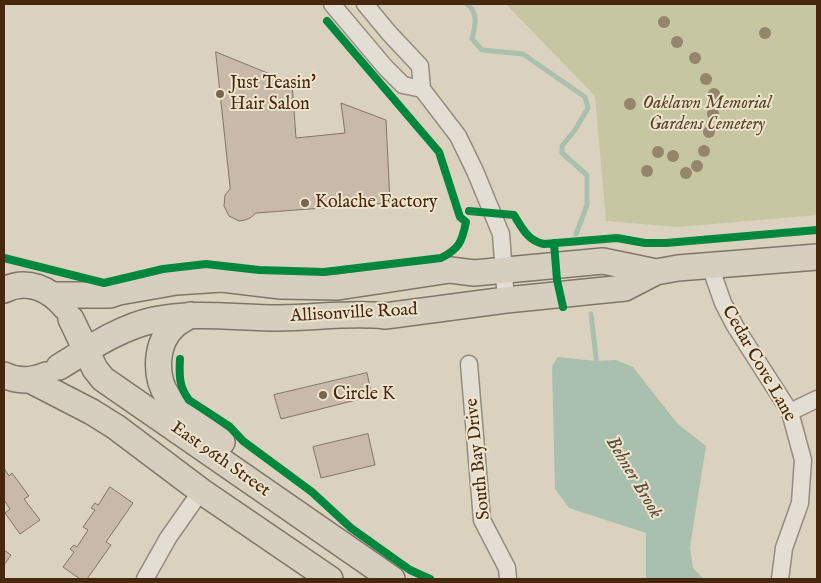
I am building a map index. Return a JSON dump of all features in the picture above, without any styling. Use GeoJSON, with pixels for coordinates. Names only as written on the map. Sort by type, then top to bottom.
{"type":"FeatureCollection","features":[{"type":"Feature","properties":{"kind":"main road","name":"Allisonville Road"},"geometry":{"type":"LineString","coordinates":[[30,380],[48,375],[112,335],[153,320],[190,315],[279,318],[369,314],[385,316],[506,300],[625,288],[656,272],[678,268],[817,258]]}},
{"type":"Feature","properties":{"kind":"main road","name":"Allisonville Road"},"geometry":{"type":"LineString","coordinates":[[53,295],[110,296],[118,292],[176,282],[222,278],[281,286],[338,287],[450,270],[474,273],[603,261],[656,272]]}},
{"type":"Feature","properties":{"kind":"main road"},"geometry":{"type":"LineString","coordinates":[[8,287],[34,286],[46,290],[53,295]]}},
{"type":"Feature","properties":{"kind":"main road","name":"East 96th Street"},"geometry":{"type":"LineString","coordinates":[[53,295],[65,307],[95,369],[103,379],[392,579]]}},
{"type":"Feature","properties":{"kind":"main road"},"geometry":{"type":"LineString","coordinates":[[190,315],[174,326],[166,337],[159,353],[158,375],[168,397],[186,415],[316,511],[332,537]]}},
{"type":"Feature","properties":{"kind":"main road"},"geometry":{"type":"LineString","coordinates":[[58,367],[66,357],[71,345],[73,332],[71,319]]}},
{"type":"Feature","properties":{"kind":"main road"},"geometry":{"type":"LineString","coordinates":[[4,375],[10,378],[30,380]]}},
{"type":"Feature","properties":{"kind":"main road","name":"East 96th Street"},"geometry":{"type":"LineString","coordinates":[[30,380],[92,412],[201,492],[330,579]]}},
{"type":"Feature","properties":{"kind":"street"},"geometry":{"type":"LineString","coordinates":[[332,4],[385,67],[403,85],[422,89]]}},
{"type":"Feature","properties":{"kind":"street"},"geometry":{"type":"LineString","coordinates":[[365,4],[389,34],[420,66],[422,89],[458,136],[475,171],[501,234],[506,300]]}},
{"type":"Feature","properties":{"kind":"street","name":"Cedar Cove Lane"},"geometry":{"type":"LineString","coordinates":[[710,266],[723,303],[735,326],[790,412],[803,460],[800,503],[784,548],[780,579]]}},
{"type":"Feature","properties":{"kind":"street","name":"South Bay Drive"},"geometry":{"type":"LineString","coordinates":[[469,364],[482,520],[507,568],[508,579]]}},
{"type":"Feature","properties":{"kind":"street"},"geometry":{"type":"LineString","coordinates":[[790,412],[817,399]]}},
{"type":"Feature","properties":{"kind":"street"},"geometry":{"type":"LineString","coordinates":[[145,579],[168,538],[201,492]]}},
{"type":"Feature","properties":{"kind":"green space","name":"Oaklawn Memorial Gardens Cemetery"},"geometry":{"type":"Polygon","coordinates":[[[506,4],[817,4],[817,215],[678,227],[606,221],[595,96],[506,4]]]}},
{"type":"Feature","properties":{"kind":"water"},"geometry":{"type":"Polygon","coordinates":[[[558,357],[597,361],[616,360],[633,367],[677,423],[706,446],[690,547],[693,568],[704,579],[646,579],[646,533],[569,508],[555,489],[552,366],[558,357]]]}},
{"type":"Feature","properties":{"kind":"building"},"geometry":{"type":"Polygon","coordinates":[[[216,52],[292,83],[296,138],[345,133],[341,103],[386,120],[390,203],[256,213],[250,218],[239,221],[229,216],[224,206],[225,195],[230,189],[216,52]]]}},
{"type":"Feature","properties":{"kind":"building","name":"Circle K"},"geometry":{"type":"Polygon","coordinates":[[[367,373],[372,396],[281,419],[274,395],[367,373]]]}},
{"type":"Feature","properties":{"kind":"building","name":"Circle K"},"geometry":{"type":"Polygon","coordinates":[[[368,434],[375,465],[321,478],[313,447],[368,434]]]}},
{"type":"Feature","properties":{"kind":"building"},"geometry":{"type":"Polygon","coordinates":[[[4,468],[9,476],[12,473],[29,496],[24,499],[40,520],[20,534],[5,513],[10,509],[4,500],[4,468]]]}},
{"type":"Feature","properties":{"kind":"building"},"geometry":{"type":"Polygon","coordinates":[[[110,487],[133,503],[106,542],[111,545],[87,579],[80,579],[63,567],[74,552],[70,549],[74,545],[77,547],[88,530],[83,527],[95,510],[91,508],[95,503],[98,505],[110,487]]]}},
{"type":"Feature","properties":{"kind":"building"},"geometry":{"type":"Polygon","coordinates":[[[4,550],[11,555],[4,565],[4,550]]]}},
{"type":"Feature","properties":{"kind":"waterway","name":"Behner Brook"},"geometry":{"type":"LineString","coordinates":[[467,4],[475,16],[472,39],[482,50],[523,54],[585,97],[588,108],[575,130],[562,146],[562,153],[587,175],[587,205],[576,234]]}},
{"type":"Feature","properties":{"kind":"waterway","name":"Behner Brook"},"geometry":{"type":"LineString","coordinates":[[591,314],[597,366]]}},
{"type":"Feature","properties":{"kind":"cycle path"},"geometry":{"type":"LineString","coordinates":[[4,258],[104,283],[163,269],[206,264],[259,270],[324,272],[441,258],[452,251],[461,240],[466,222],[460,217],[439,152],[327,21]]}},
{"type":"Feature","properties":{"kind":"cycle path"},"geometry":{"type":"LineString","coordinates":[[469,211],[514,215],[530,237],[544,244],[617,238],[645,243],[666,243],[817,230]]}},
{"type":"Feature","properties":{"kind":"cycle path"},"geometry":{"type":"LineString","coordinates":[[554,243],[557,280],[563,307]]}},
{"type":"Feature","properties":{"kind":"cycle path"},"geometry":{"type":"LineString","coordinates":[[180,359],[180,381],[189,400],[229,426],[243,441],[312,492],[351,528],[410,570],[430,579]]}},
{"type":"Feature","properties":{"kind":"place","name":"Just Teasin' Hair Salon"},"geometry":{"type":"Point","coordinates":[220,94]}},
{"type":"Feature","properties":{"kind":"place","name":"Kolache Factory"},"geometry":{"type":"Point","coordinates":[305,203]}},
{"type":"Feature","properties":{"kind":"place","name":"Circle K"},"geometry":{"type":"Point","coordinates":[323,395]}}]}
